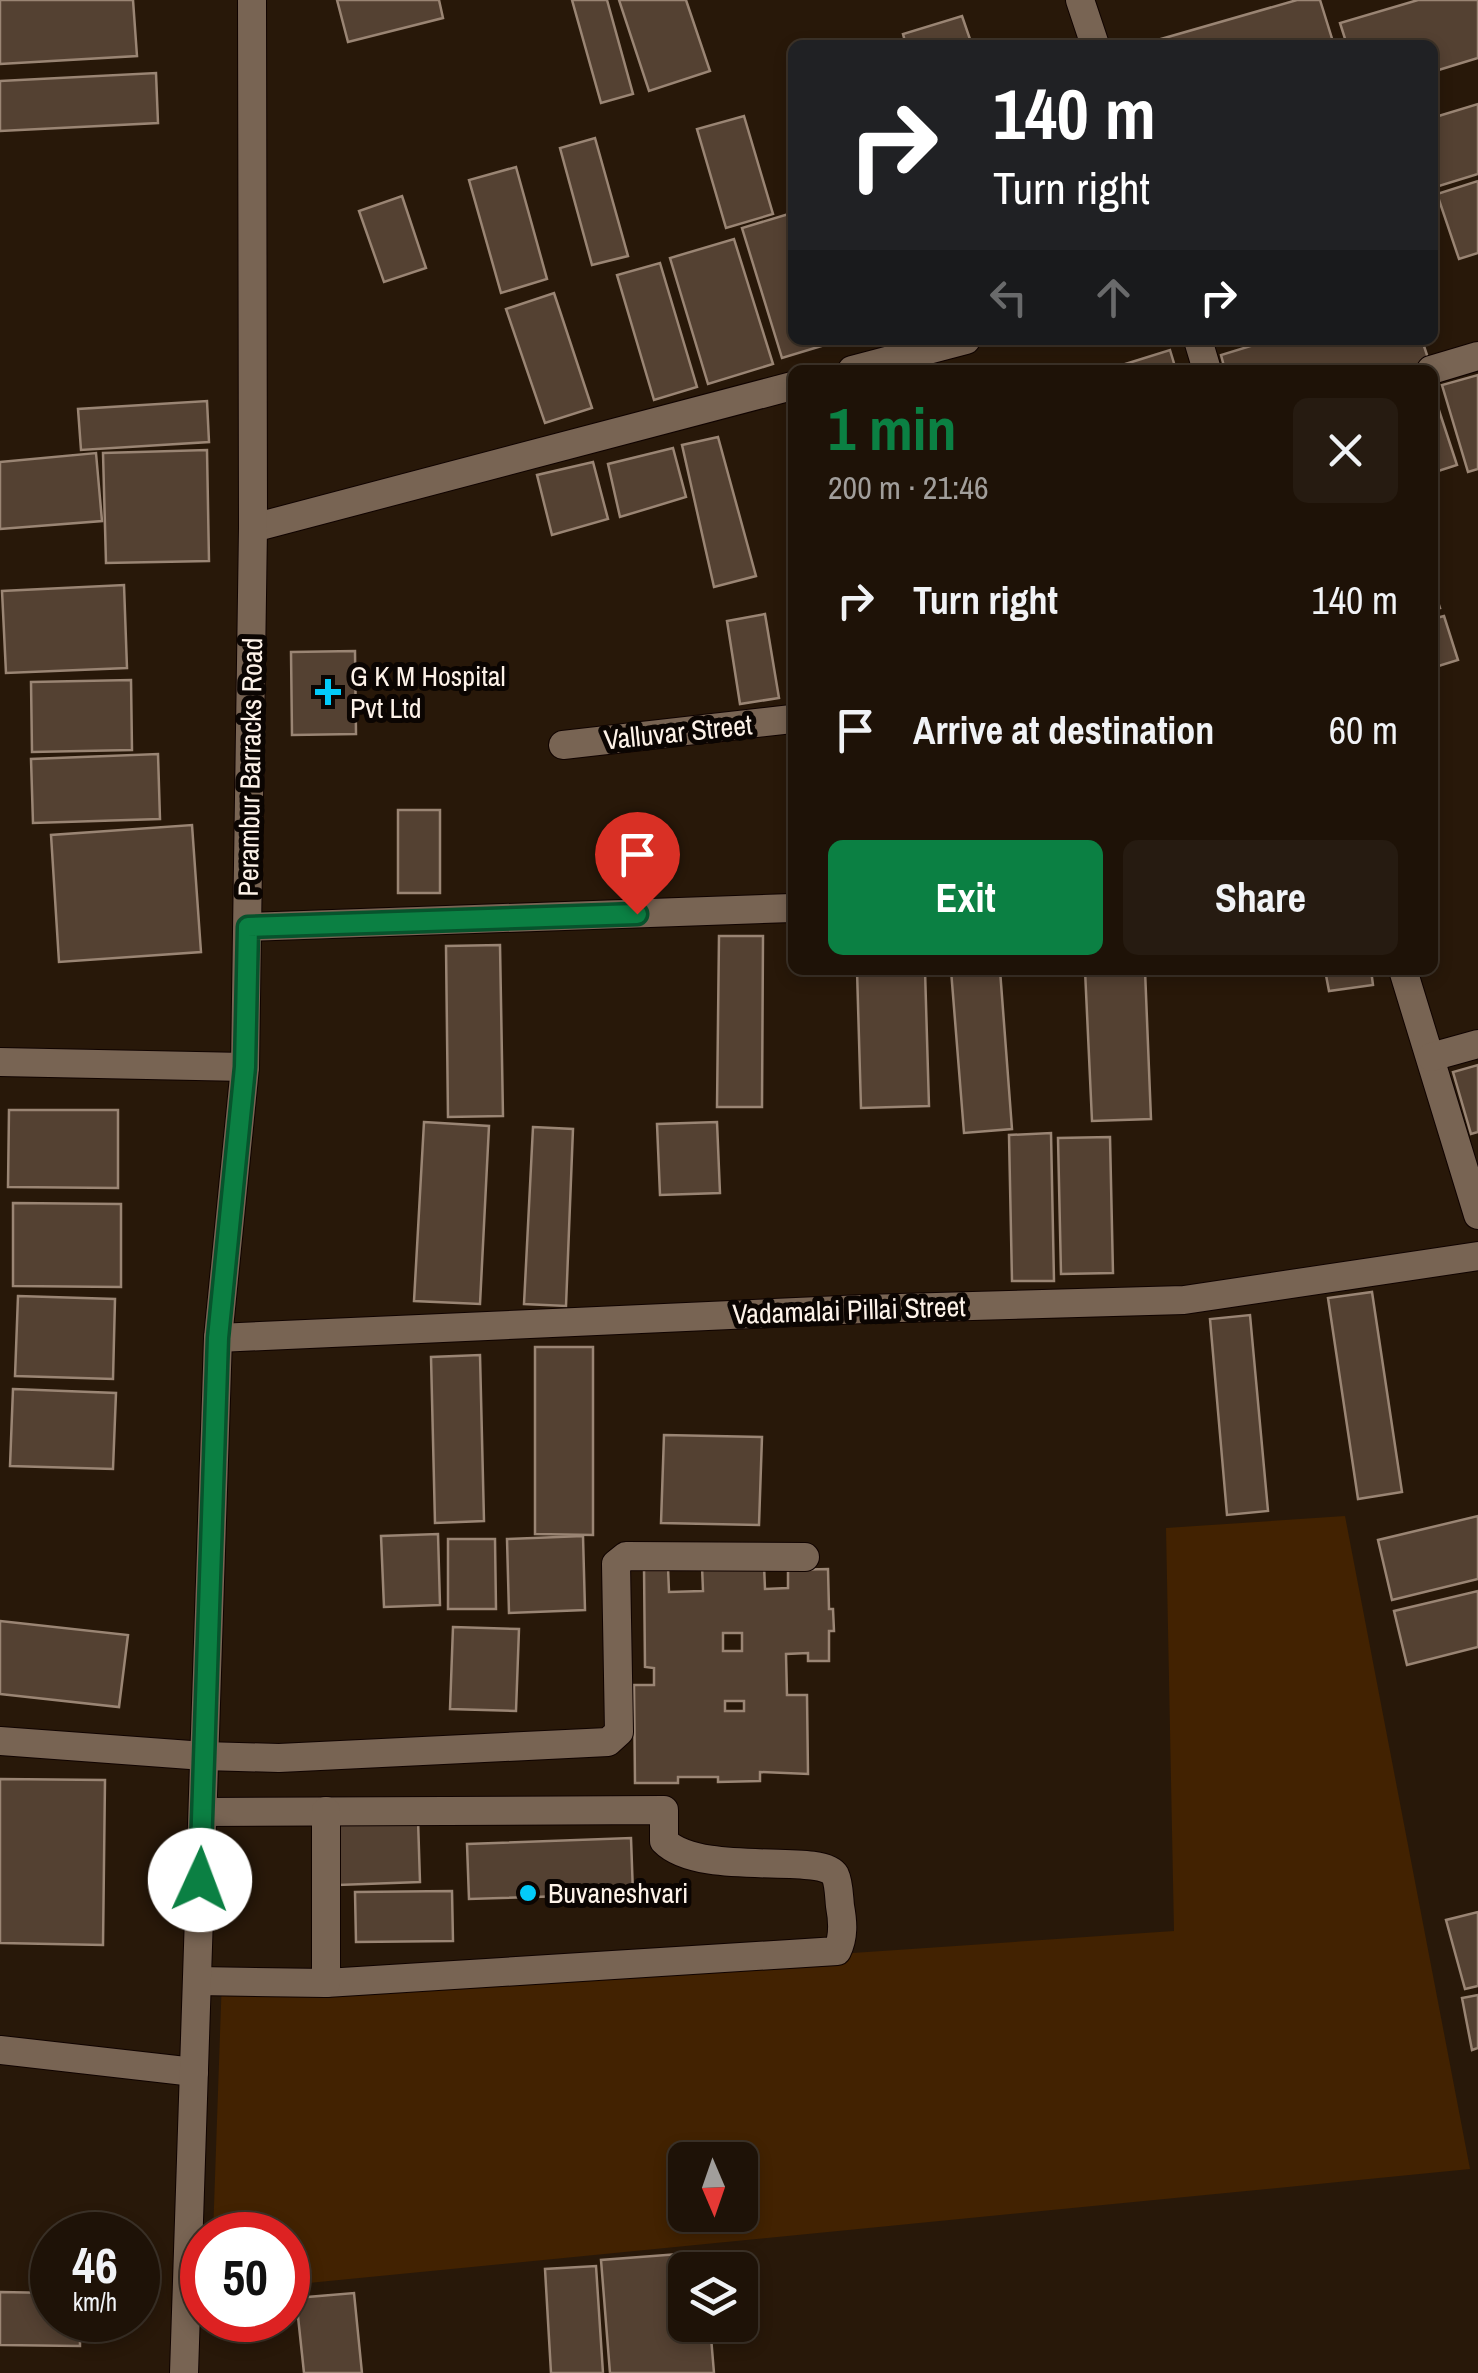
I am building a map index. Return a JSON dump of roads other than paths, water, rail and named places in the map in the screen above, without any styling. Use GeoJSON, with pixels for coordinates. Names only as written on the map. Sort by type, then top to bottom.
{"type":"FeatureCollection","features":[{"type":"Feature","properties":{"kind":"street","name":"Perambur Barracks Road"},"geometry":{"type":"LineString","coordinates":[[184,2373],[218,1338],[245,1067],[254,528],[252,0]]}},
{"type":"Feature","properties":{"kind":"street"},"geometry":{"type":"LineString","coordinates":[[1080,0],[1094,40]]}},
{"type":"Feature","properties":{"kind":"street"},"geometry":{"type":"LineString","coordinates":[[871,365],[947,345]]}},
{"type":"Feature","properties":{"kind":"street"},"geometry":{"type":"LineString","coordinates":[[1438,368],[1478,356]]}},
{"type":"Feature","properties":{"kind":"street"},"geometry":{"type":"LineString","coordinates":[[254,528],[788,387]]}},
{"type":"Feature","properties":{"kind":"street","name":"Valluvar Street"},"geometry":{"type":"LineString","coordinates":[[563,745],[788,719]]}},
{"type":"Feature","properties":{"kind":"street"},"geometry":{"type":"LineString","coordinates":[[248,927],[788,908]]}},
{"type":"Feature","properties":{"kind":"street"},"geometry":{"type":"LineString","coordinates":[[1406,975],[1478,1215]]}},
{"type":"Feature","properties":{"kind":"street"},"geometry":{"type":"LineString","coordinates":[[1431,1057],[1478,1044]]}},
{"type":"Feature","properties":{"kind":"street"},"geometry":{"type":"LineString","coordinates":[[0,1062],[245,1067]]}},
{"type":"Feature","properties":{"kind":"street","name":"Vadamalai Pillai Street"},"geometry":{"type":"LineString","coordinates":[[218,1338],[844,1310],[1184,1300],[1478,1256]]}},
{"type":"Feature","properties":{"kind":"street"},"geometry":{"type":"LineString","coordinates":[[0,1741],[279,1758],[608,1742],[619,1732],[616,1564],[626,1556],[806,1558]]}},
{"type":"Feature","properties":{"kind":"street"},"geometry":{"type":"LineString","coordinates":[[197,1981],[326,1982],[837,1951],[842,1942],[843,1920],[835,1875],[828,1869],[693,1858],[664,1841],[664,1810],[203,1812]]}},
{"type":"Feature","properties":{"kind":"street"},"geometry":{"type":"LineString","coordinates":[[326,1811],[326,1982]]}},
{"type":"Feature","properties":{"kind":"street"},"geometry":{"type":"LineString","coordinates":[[0,2050],[194,2072]]}},
{"type":"Feature","properties":{"kind":"place","name":"G K M Hospital Pvt Ltd"},"geometry":{"type":"Point","coordinates":[328,692]}},
{"type":"Feature","properties":{"kind":"place","name":"Buvaneshvari"},"geometry":{"type":"Point","coordinates":[528,1893]}}]}
